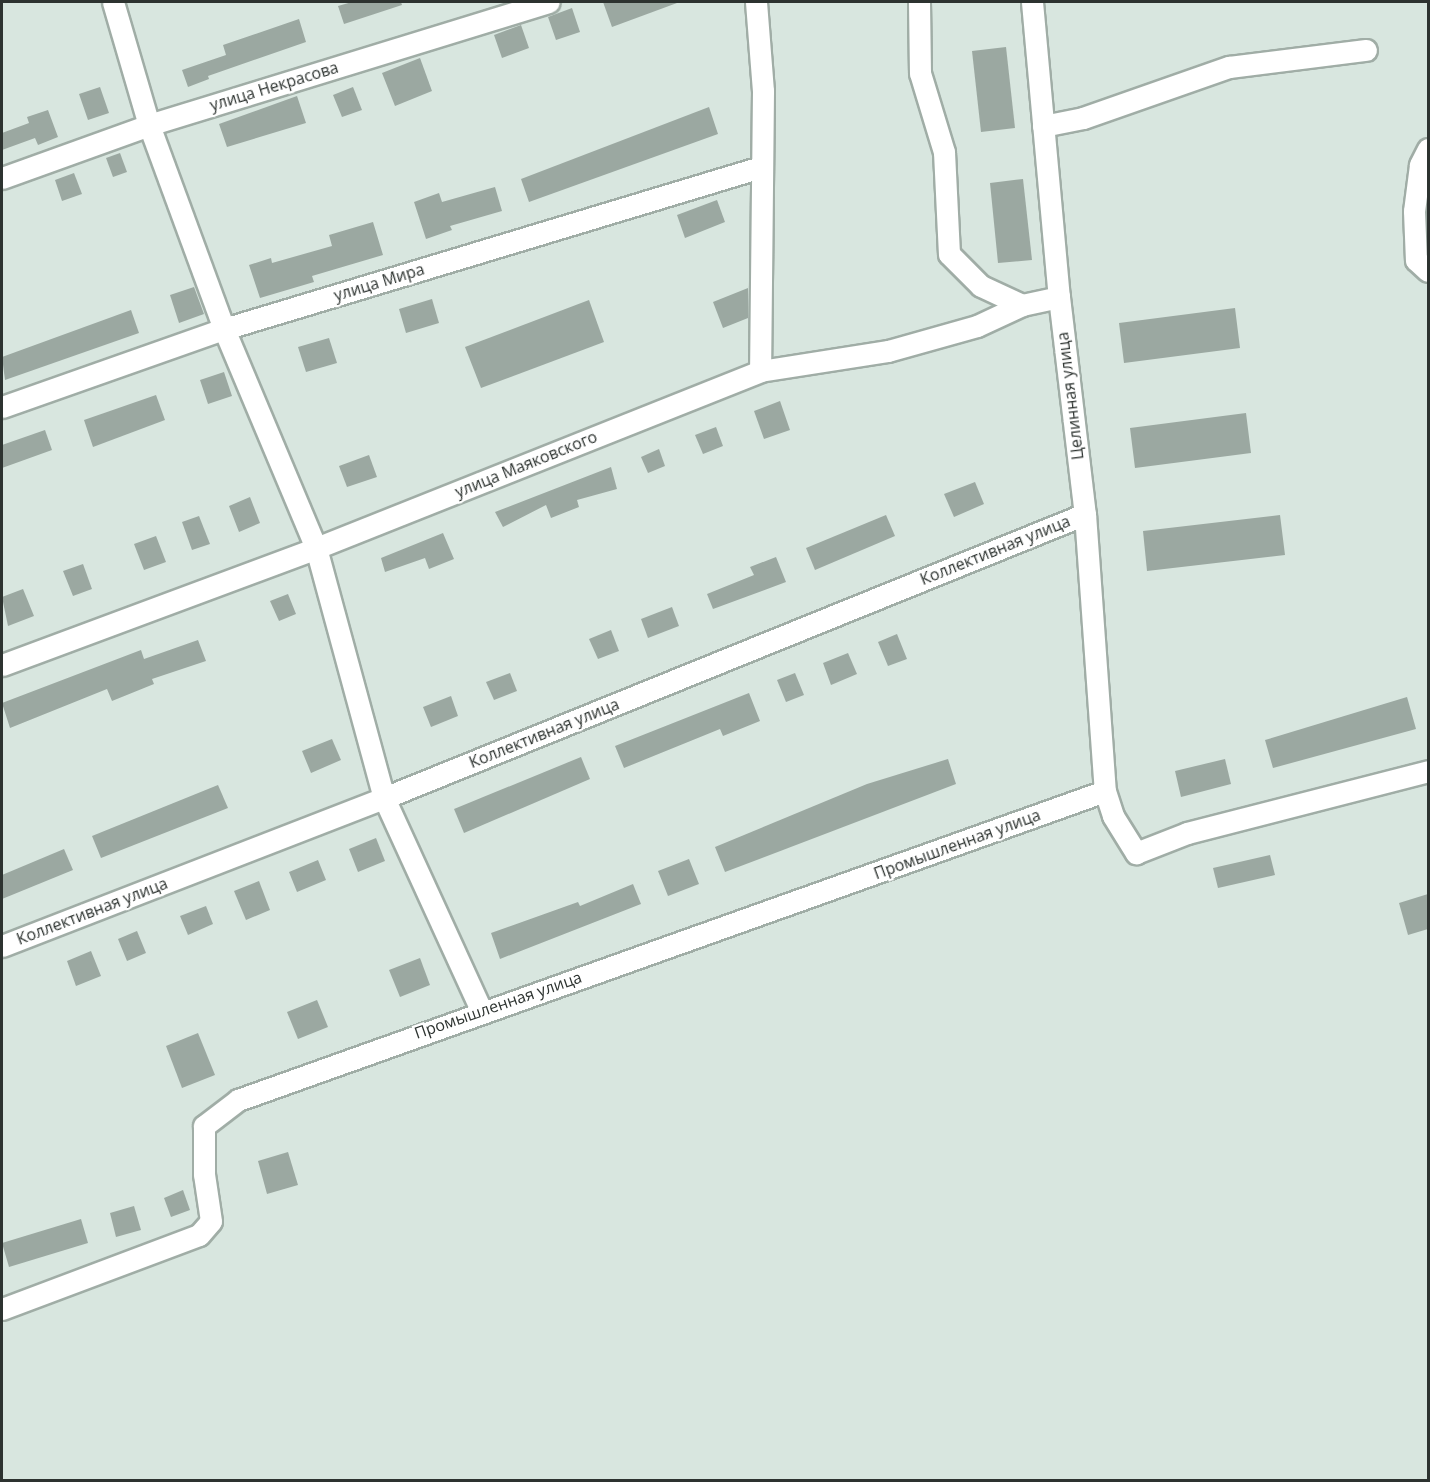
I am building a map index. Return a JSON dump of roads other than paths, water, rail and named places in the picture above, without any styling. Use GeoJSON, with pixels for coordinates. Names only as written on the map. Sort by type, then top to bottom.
{"type":"FeatureCollection","features":[{"type":"Feature","properties":{"kind":"street"},"geometry":{"type":"LineString","coordinates":[[113,2],[149,125],[224,329],[316,548],[384,798],[481,1010]]}},
{"type":"Feature","properties":{"kind":"street","name":"улица Некрасова"},"geometry":{"type":"LineString","coordinates":[[2,178],[149,125],[548,2]]}},
{"type":"Feature","properties":{"kind":"street"},"geometry":{"type":"LineString","coordinates":[[756,2],[763,91],[760,167],[760,371]]}},
{"type":"Feature","properties":{"kind":"street"},"geometry":{"type":"LineString","coordinates":[[919,2],[920,74],[944,152],[949,254],[981,286],[1022,305]]}},
{"type":"Feature","properties":{"kind":"street","name":"Целинная улица"},"geometry":{"type":"LineString","coordinates":[[1032,2],[1059,297],[1085,514],[1106,791],[1113,816],[1136,853],[1187,833],[1428,771]]}},
{"type":"Feature","properties":{"kind":"street"},"geometry":{"type":"LineString","coordinates":[[1043,126],[1083,118],[1229,67],[1366,50]]}},
{"type":"Feature","properties":{"kind":"street"},"geometry":{"type":"LineString","coordinates":[[1428,149],[1420,165],[1414,211],[1416,260],[1428,271]]}},
{"type":"Feature","properties":{"kind":"street","name":"улица Мира"},"geometry":{"type":"LineString","coordinates":[[2,407],[224,329],[760,167]]}},
{"type":"Feature","properties":{"kind":"street","name":"улица Маяковского"},"geometry":{"type":"LineString","coordinates":[[2,665],[316,548],[760,371],[888,351],[977,326],[1022,305],[1059,297]]}},
{"type":"Feature","properties":{"kind":"street","name":"Коллективная улица"},"geometry":{"type":"LineString","coordinates":[[2,946],[384,798],[1085,514]]}},
{"type":"Feature","properties":{"kind":"street","name":"Промышленная улица"},"geometry":{"type":"LineString","coordinates":[[2,1309],[199,1235],[211,1221],[204,1174],[204,1126],[238,1100],[481,1010],[1106,791]]}}]}
